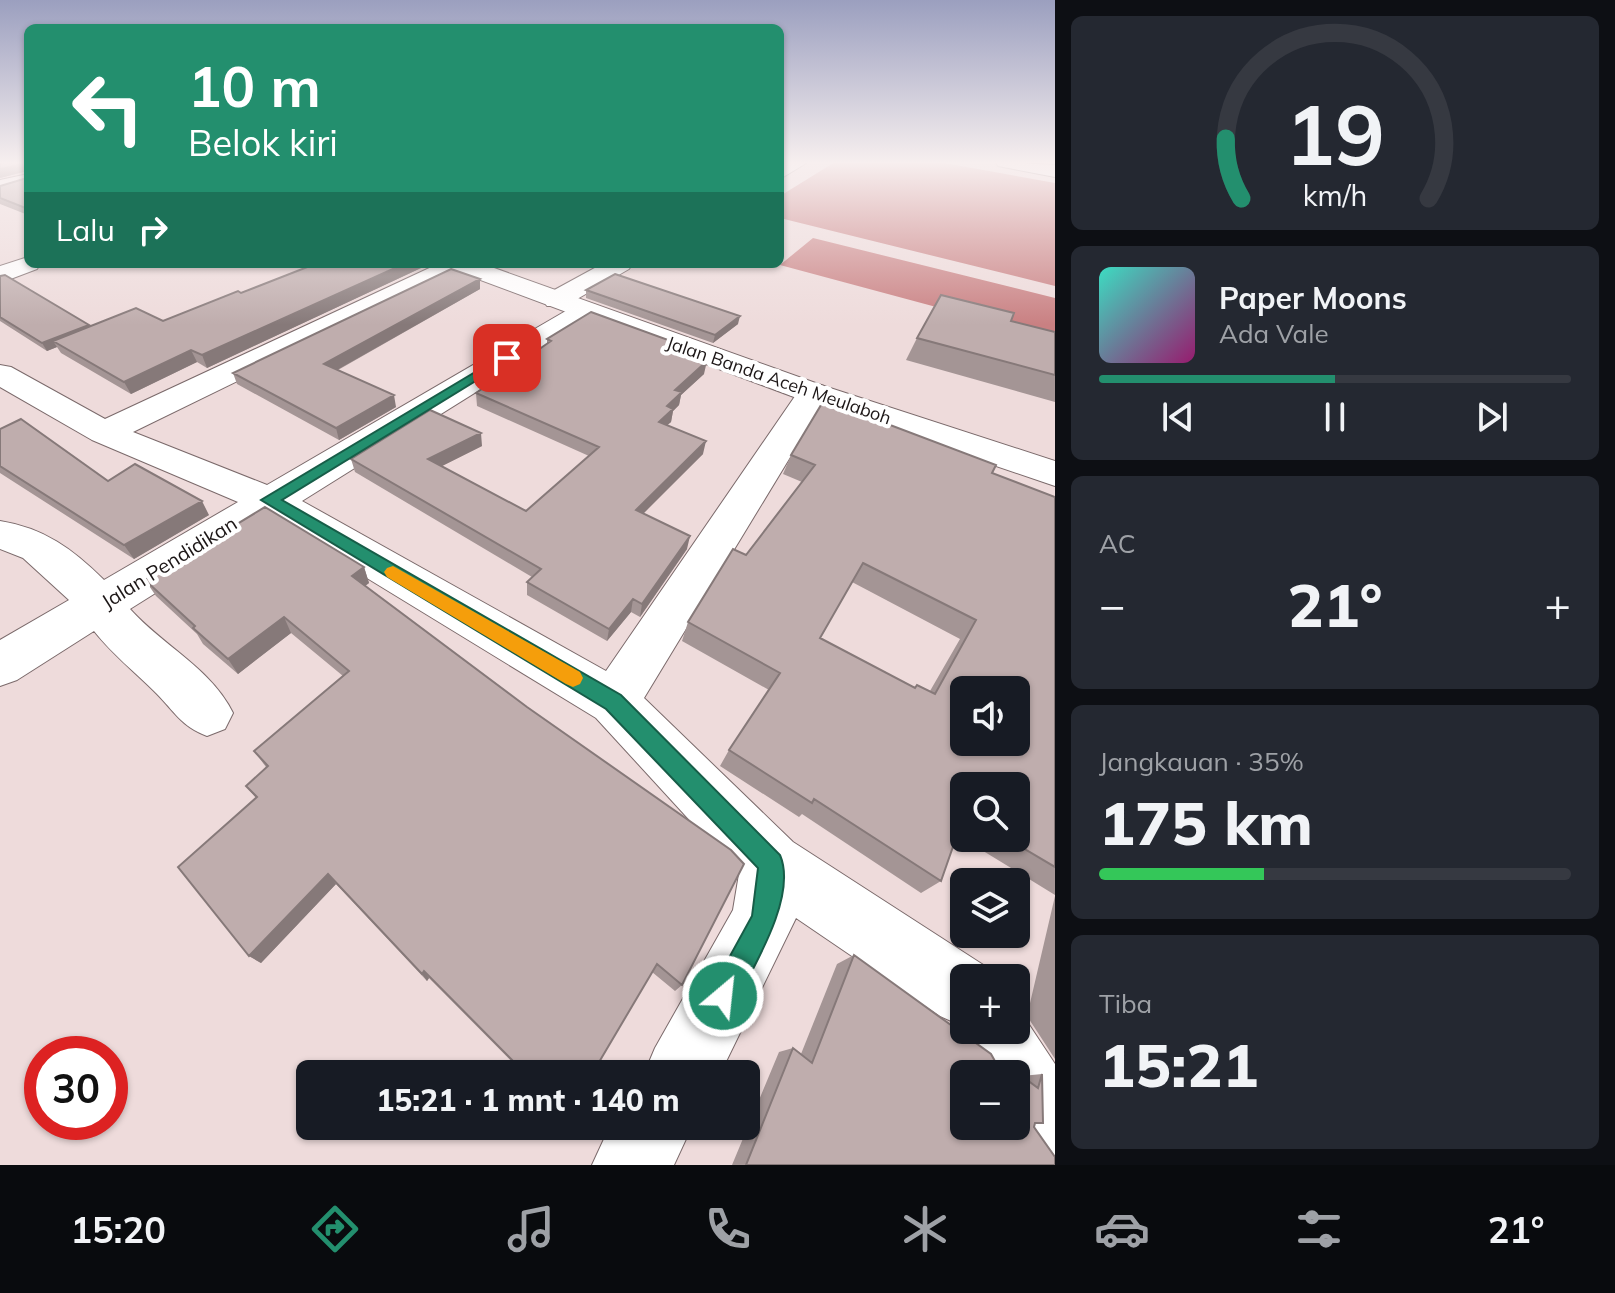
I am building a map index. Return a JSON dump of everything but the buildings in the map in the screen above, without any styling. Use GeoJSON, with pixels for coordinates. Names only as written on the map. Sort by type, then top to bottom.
{"type":"FeatureCollection","features":[{"type":"Feature","properties":{"kind":"main road"},"geometry":{"type":"LineString","coordinates":[[1,273],[24,265]]}},
{"type":"Feature","properties":{"kind":"main road"},"geometry":{"type":"LineString","coordinates":[[104,433],[451,268]]}},
{"type":"Feature","properties":{"kind":"main road","name":"Jalan Banda Aceh Meulaboh"},"geometry":{"type":"LineString","coordinates":[[470,268],[813,393],[1055,474]]}},
{"type":"Feature","properties":{"kind":"main road","name":"Jalan Pendidikan"},"geometry":{"type":"LineString","coordinates":[[0,665],[269,500],[571,306],[615,268]]}},
{"type":"Feature","properties":{"kind":"main road"},"geometry":{"type":"LineString","coordinates":[[0,374],[104,433],[269,500],[614,702],[771,864],[950,983]]}},
{"type":"Feature","properties":{"kind":"main road"},"geometry":{"type":"LineString","coordinates":[[614,702],[813,393]]}},
{"type":"Feature","properties":{"kind":"main road"},"geometry":{"type":"LineString","coordinates":[[0,535],[13,535],[37,545],[100,604],[131,642],[172,677],[207,713]]}},
{"type":"Feature","properties":{"kind":"main road"},"geometry":{"type":"LineString","coordinates":[[688,1060],[764,919],[771,864]]}},
{"type":"Feature","properties":{"kind":"main road"},"geometry":{"type":"LineString","coordinates":[[1000,1044],[1055,1133]]}},
{"type":"Feature","properties":{"kind":"main road"},"geometry":{"type":"LineString","coordinates":[[632,1165],[645,1140]]}},
{"type":"Feature","properties":{"kind":"shaded area"},"geometry":{"type":"Polygon","coordinates":[[[784,216],[1055,216],[1055,286],[784,219],[784,216]]]}},
{"type":"Feature","properties":{"kind":"shaded area"},"geometry":{"type":"Polygon","coordinates":[[[813,238],[1055,298],[1055,339],[784,266],[784,262],[813,238]]]}},
{"type":"Feature","properties":{"kind":"slow traffic"},"geometry":{"type":"LineString","coordinates":[[393,572],[573,678]]}},
{"type":"Feature","properties":{"kind":"route"},"geometry":{"type":"LineString","coordinates":[[507,358],[269,500],[614,702],[771,864],[764,919],[723,996]]}}]}
